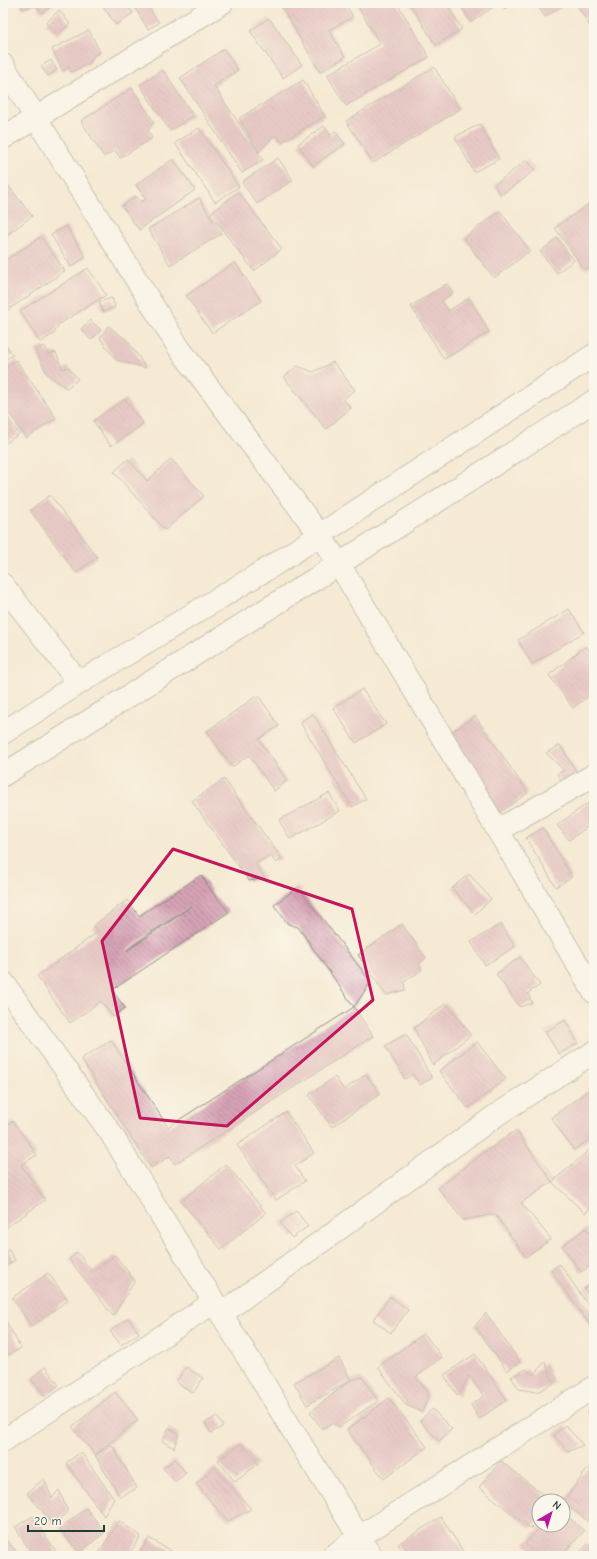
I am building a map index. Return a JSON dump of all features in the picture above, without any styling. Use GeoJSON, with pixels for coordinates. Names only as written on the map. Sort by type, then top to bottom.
{"type":"FeatureCollection","features":[{"type":"Feature","properties":{"kind":"street"},"geometry":{"type":"LineString","coordinates":[[3,138],[222,3]]}},
{"type":"Feature","properties":{"kind":"street"},"geometry":{"type":"LineString","coordinates":[[3,66],[179,348],[320,534],[594,992]]}},
{"type":"Feature","properties":{"kind":"street"},"geometry":{"type":"LineString","coordinates":[[3,733],[79,683],[277,563],[594,355]]}},
{"type":"Feature","properties":{"kind":"street"},"geometry":{"type":"LineString","coordinates":[[3,775],[339,564],[594,401]]}},
{"type":"Feature","properties":{"kind":"street"},"geometry":{"type":"LineString","coordinates":[[3,585],[79,683]]}},
{"type":"Feature","properties":{"kind":"street"},"geometry":{"type":"LineString","coordinates":[[498,830],[594,775]]}},
{"type":"Feature","properties":{"kind":"street"},"geometry":{"type":"LineString","coordinates":[[3,982],[110,1132],[217,1308],[372,1556]]}},
{"type":"Feature","properties":{"kind":"street"},"geometry":{"type":"LineString","coordinates":[[3,1441],[217,1308],[498,1114],[594,1052]]}},
{"type":"Feature","properties":{"kind":"street"},"geometry":{"type":"LineString","coordinates":[[333,1556],[359,1537],[594,1387]]}},
{"type":"Feature","properties":{"kind":"highlighted area"},"geometry":{"type":"Polygon","coordinates":[[[173,849],[352,909],[373,1000],[227,1126],[140,1118],[102,941],[173,849]]]}},
{"type":"Feature","properties":{"kind":"building"},"geometry":{"type":"Polygon","coordinates":[[[20,3],[56,3],[42,13],[36,5],[22,9],[20,3]]]}},
{"type":"Feature","properties":{"kind":"building"},"geometry":{"type":"Polygon","coordinates":[[[101,3],[127,3],[133,13],[116,25],[101,3]]]}},
{"type":"Feature","properties":{"kind":"building"},"geometry":{"type":"Polygon","coordinates":[[[132,3],[161,3],[150,9],[159,23],[148,29],[132,3]]]}},
{"type":"Feature","properties":{"kind":"building"},"geometry":{"type":"Polygon","coordinates":[[[290,3],[345,3],[353,17],[329,30],[345,57],[320,72],[282,8],[290,3]]]}},
{"type":"Feature","properties":{"kind":"building"},"geometry":{"type":"Polygon","coordinates":[[[356,3],[397,3],[429,57],[346,106],[327,75],[380,44],[356,3]]]}},
{"type":"Feature","properties":{"kind":"building"},"geometry":{"type":"Polygon","coordinates":[[[409,3],[446,3],[462,29],[436,45],[409,3]]]}},
{"type":"Feature","properties":{"kind":"building"},"geometry":{"type":"Polygon","coordinates":[[[458,3],[499,3],[471,22],[458,3]]]}},
{"type":"Feature","properties":{"kind":"building"},"geometry":{"type":"Polygon","coordinates":[[[501,3],[513,3],[505,9],[501,3]]]}},
{"type":"Feature","properties":{"kind":"building"},"geometry":{"type":"Polygon","coordinates":[[[536,3],[567,3],[545,17],[536,3]]]}},
{"type":"Feature","properties":{"kind":"building"},"geometry":{"type":"Polygon","coordinates":[[[594,3],[594,33],[576,4],[594,3]]]}},
{"type":"Feature","properties":{"kind":"building"},"geometry":{"type":"Polygon","coordinates":[[[59,10],[70,24],[57,35],[46,23],[59,10]]]}},
{"type":"Feature","properties":{"kind":"building"},"geometry":{"type":"Polygon","coordinates":[[[269,18],[302,65],[283,78],[250,31],[269,18]]]}},
{"type":"Feature","properties":{"kind":"building"},"geometry":{"type":"Polygon","coordinates":[[[89,30],[100,52],[93,56],[90,63],[71,72],[69,67],[63,71],[52,49],[89,30]]]}},
{"type":"Feature","properties":{"kind":"building"},"geometry":{"type":"Polygon","coordinates":[[[224,49],[238,70],[214,86],[263,160],[242,173],[180,78],[224,49]]]}},
{"type":"Feature","properties":{"kind":"building"},"geometry":{"type":"Polygon","coordinates":[[[51,60],[57,70],[48,76],[41,66],[51,60]]]}},
{"type":"Feature","properties":{"kind":"building"},"geometry":{"type":"Polygon","coordinates":[[[434,67],[460,109],[373,163],[346,121],[434,67]]]}},
{"type":"Feature","properties":{"kind":"building"},"geometry":{"type":"Polygon","coordinates":[[[163,70],[193,116],[170,131],[140,85],[163,70]]]}},
{"type":"Feature","properties":{"kind":"building"},"geometry":{"type":"Polygon","coordinates":[[[303,80],[325,116],[282,142],[275,135],[259,152],[239,118],[303,80]]]}},
{"type":"Feature","properties":{"kind":"building"},"geometry":{"type":"Polygon","coordinates":[[[132,88],[154,122],[148,131],[152,138],[120,158],[115,150],[104,157],[81,121],[132,88]]]}},
{"type":"Feature","properties":{"kind":"building"},"geometry":{"type":"Polygon","coordinates":[[[480,124],[499,159],[474,172],[455,137],[480,124]]]}},
{"type":"Feature","properties":{"kind":"building"},"geometry":{"type":"Polygon","coordinates":[[[324,126],[330,135],[335,131],[345,144],[313,166],[298,144],[324,126]]]}},
{"type":"Feature","properties":{"kind":"building"},"geometry":{"type":"Polygon","coordinates":[[[199,128],[239,187],[215,202],[175,143],[199,128]]]}},
{"type":"Feature","properties":{"kind":"building"},"geometry":{"type":"Polygon","coordinates":[[[278,158],[293,180],[257,204],[242,182],[278,158]]]}},
{"type":"Feature","properties":{"kind":"building"},"geometry":{"type":"Polygon","coordinates":[[[173,159],[195,190],[139,230],[122,206],[136,196],[141,202],[146,199],[136,185],[173,159]]]}},
{"type":"Feature","properties":{"kind":"building"},"geometry":{"type":"Polygon","coordinates":[[[527,160],[535,170],[501,195],[494,185],[527,160]]]}},
{"type":"Feature","properties":{"kind":"building"},"geometry":{"type":"Polygon","coordinates":[[[3,179],[32,216],[3,238],[3,179]]]}},
{"type":"Feature","properties":{"kind":"building"},"geometry":{"type":"Polygon","coordinates":[[[238,192],[282,249],[254,271],[210,214],[238,192]]]}},
{"type":"Feature","properties":{"kind":"building"},"geometry":{"type":"Polygon","coordinates":[[[199,198],[221,234],[170,265],[148,229],[199,198]]]}},
{"type":"Feature","properties":{"kind":"building"},"geometry":{"type":"Polygon","coordinates":[[[594,200],[594,264],[585,270],[555,228],[594,200]]]}},
{"type":"Feature","properties":{"kind":"building"},"geometry":{"type":"Polygon","coordinates":[[[500,211],[530,251],[494,278],[464,238],[500,211]]]}},
{"type":"Feature","properties":{"kind":"building"},"geometry":{"type":"Polygon","coordinates":[[[66,226],[86,257],[71,267],[51,235],[66,226]]]}},
{"type":"Feature","properties":{"kind":"building"},"geometry":{"type":"Polygon","coordinates":[[[41,237],[65,271],[5,312],[3,310],[3,262],[41,237]]]}},
{"type":"Feature","properties":{"kind":"building"},"geometry":{"type":"Polygon","coordinates":[[[557,238],[574,260],[557,273],[540,252],[557,238]]]}},
{"type":"Feature","properties":{"kind":"building"},"geometry":{"type":"Polygon","coordinates":[[[235,262],[261,301],[212,333],[186,296],[235,262]]]}},
{"type":"Feature","properties":{"kind":"building"},"geometry":{"type":"Polygon","coordinates":[[[88,268],[106,295],[58,325],[54,334],[40,342],[20,311],[88,268]]]}},
{"type":"Feature","properties":{"kind":"building"},"geometry":{"type":"Polygon","coordinates":[[[447,284],[453,293],[442,301],[448,311],[469,298],[489,332],[444,359],[411,306],[447,284]]]}},
{"type":"Feature","properties":{"kind":"building"},"geometry":{"type":"Polygon","coordinates":[[[112,298],[115,307],[103,312],[99,302],[112,298]]]}},
{"type":"Feature","properties":{"kind":"building"},"geometry":{"type":"Polygon","coordinates":[[[90,320],[101,330],[91,340],[81,329],[90,320]]]}},
{"type":"Feature","properties":{"kind":"building"},"geometry":{"type":"Polygon","coordinates":[[[108,326],[127,340],[146,368],[116,360],[100,338],[108,326]]]}},
{"type":"Feature","properties":{"kind":"building"},"geometry":{"type":"Polygon","coordinates":[[[3,341],[13,355],[3,361],[3,341]]]}},
{"type":"Feature","properties":{"kind":"building"},"geometry":{"type":"Polygon","coordinates":[[[43,346],[49,354],[56,352],[62,369],[68,367],[78,379],[67,388],[47,374],[35,350],[43,346]]]}},
{"type":"Feature","properties":{"kind":"building"},"geometry":{"type":"Polygon","coordinates":[[[16,360],[56,418],[26,438],[3,404],[3,369],[16,360]]]}},
{"type":"Feature","properties":{"kind":"building"},"geometry":{"type":"Polygon","coordinates":[[[333,362],[355,390],[343,399],[351,408],[326,429],[284,377],[297,366],[313,372],[333,362]]]}},
{"type":"Feature","properties":{"kind":"building"},"geometry":{"type":"Polygon","coordinates":[[[125,399],[143,424],[111,446],[93,421],[125,399]]]}},
{"type":"Feature","properties":{"kind":"building"},"geometry":{"type":"Polygon","coordinates":[[[3,411],[19,434],[3,445],[3,411]]]}},
{"type":"Feature","properties":{"kind":"building"},"geometry":{"type":"Polygon","coordinates":[[[128,459],[147,481],[171,459],[204,496],[165,530],[114,472],[128,459]]]}},
{"type":"Feature","properties":{"kind":"building"},"geometry":{"type":"Polygon","coordinates":[[[50,495],[97,557],[76,573],[30,510],[50,495]]]}},
{"type":"Feature","properties":{"kind":"building"},"geometry":{"type":"Polygon","coordinates":[[[569,609],[584,632],[532,664],[518,640],[569,609]]]}},
{"type":"Feature","properties":{"kind":"building"},"geometry":{"type":"Polygon","coordinates":[[[586,646],[594,657],[594,692],[573,708],[549,675],[586,646]]]}},
{"type":"Feature","properties":{"kind":"building"},"geometry":{"type":"Polygon","coordinates":[[[362,689],[386,724],[356,743],[333,708],[362,689]]]}},
{"type":"Feature","properties":{"kind":"building"},"geometry":{"type":"Polygon","coordinates":[[[258,695],[279,726],[259,739],[287,781],[274,791],[249,755],[232,767],[207,731],[258,695]]]}},
{"type":"Feature","properties":{"kind":"building"},"geometry":{"type":"Polygon","coordinates":[[[313,714],[366,799],[352,807],[300,722],[313,714]]]}},
{"type":"Feature","properties":{"kind":"building"},"geometry":{"type":"Polygon","coordinates":[[[475,716],[528,793],[496,815],[443,738],[475,716]]]}},
{"type":"Feature","properties":{"kind":"building"},"geometry":{"type":"Polygon","coordinates":[[[560,745],[578,774],[563,783],[557,774],[564,770],[546,753],[560,745]]]}},
{"type":"Feature","properties":{"kind":"building"},"geometry":{"type":"Polygon","coordinates":[[[224,779],[282,859],[276,863],[270,855],[255,864],[265,878],[249,881],[192,801],[224,779]]]}},
{"type":"Feature","properties":{"kind":"building"},"geometry":{"type":"Polygon","coordinates":[[[329,793],[340,811],[290,839],[279,820],[329,793]]]}},
{"type":"Feature","properties":{"kind":"building"},"geometry":{"type":"Polygon","coordinates":[[[594,799],[594,824],[593,823],[569,840],[557,825],[594,799]]]}},
{"type":"Feature","properties":{"kind":"building"},"geometry":{"type":"Polygon","coordinates":[[[543,828],[572,877],[556,887],[526,838],[543,828]]]}},
{"type":"Feature","properties":{"kind":"building"},"geometry":{"type":"Polygon","coordinates":[[[469,874],[491,899],[475,914],[452,888],[469,874]]]}},
{"type":"Feature","properties":{"kind":"building"},"geometry":{"type":"Polygon","coordinates":[[[201,875],[212,892],[229,912],[112,990],[125,1008],[113,1017],[101,1001],[70,1023],[37,976],[98,932],[93,926],[127,900],[139,916],[201,875]],[[192,906],[150,933],[127,951],[192,906]]]}},
{"type":"Feature","properties":{"kind":"building"},"geometry":{"type":"Polygon","coordinates":[[[298,887],[371,982],[354,1007],[298,927],[288,924],[274,905],[298,887]]]}},
{"type":"Feature","properties":{"kind":"building"},"geometry":{"type":"Polygon","coordinates":[[[402,924],[426,958],[419,964],[422,970],[404,982],[405,990],[386,995],[358,955],[402,924]]]}},
{"type":"Feature","properties":{"kind":"building"},"geometry":{"type":"Polygon","coordinates":[[[501,924],[515,947],[485,965],[471,942],[501,924]]]}},
{"type":"Feature","properties":{"kind":"building"},"geometry":{"type":"Polygon","coordinates":[[[520,957],[540,985],[528,993],[532,1003],[520,1007],[496,974],[520,957]]]}},
{"type":"Feature","properties":{"kind":"building"},"geometry":{"type":"Polygon","coordinates":[[[446,1003],[471,1035],[433,1065],[414,1028],[446,1003]]]}},
{"type":"Feature","properties":{"kind":"building"},"geometry":{"type":"Polygon","coordinates":[[[354,1007],[373,1036],[175,1164],[170,1156],[151,1168],[81,1059],[111,1040],[168,1127],[354,1007]]]}},
{"type":"Feature","properties":{"kind":"building"},"geometry":{"type":"Polygon","coordinates":[[[565,1020],[578,1043],[559,1054],[545,1032],[565,1020]]]}},
{"type":"Feature","properties":{"kind":"building"},"geometry":{"type":"Polygon","coordinates":[[[406,1034],[432,1078],[420,1085],[413,1074],[405,1079],[385,1046],[406,1034]]]}},
{"type":"Feature","properties":{"kind":"building"},"geometry":{"type":"Polygon","coordinates":[[[477,1042],[506,1079],[468,1108],[439,1071],[477,1042]]]}},
{"type":"Feature","properties":{"kind":"building"},"geometry":{"type":"Polygon","coordinates":[[[366,1074],[380,1094],[332,1127],[309,1095],[335,1077],[344,1090],[366,1074]]]}},
{"type":"Feature","properties":{"kind":"building"},"geometry":{"type":"Polygon","coordinates":[[[594,1086],[594,1136],[574,1150],[551,1118],[594,1086]]]}},
{"type":"Feature","properties":{"kind":"building"},"geometry":{"type":"Polygon","coordinates":[[[286,1112],[314,1153],[295,1166],[305,1181],[276,1200],[237,1145],[286,1112]]]}},
{"type":"Feature","properties":{"kind":"building"},"geometry":{"type":"Polygon","coordinates":[[[13,1121],[37,1155],[21,1165],[45,1200],[3,1230],[3,1128],[13,1121]]]}},
{"type":"Feature","properties":{"kind":"building"},"geometry":{"type":"Polygon","coordinates":[[[516,1130],[552,1182],[521,1203],[551,1239],[526,1257],[495,1214],[463,1220],[438,1188],[516,1130]]]}},
{"type":"Feature","properties":{"kind":"building"},"geometry":{"type":"Polygon","coordinates":[[[594,1146],[594,1205],[585,1213],[552,1182],[594,1146]]]}},
{"type":"Feature","properties":{"kind":"building"},"geometry":{"type":"Polygon","coordinates":[[[226,1164],[266,1213],[221,1249],[181,1201],[226,1164]]]}},
{"type":"Feature","properties":{"kind":"building"},"geometry":{"type":"Polygon","coordinates":[[[296,1211],[308,1226],[292,1238],[280,1223],[296,1211]]]}},
{"type":"Feature","properties":{"kind":"building"},"geometry":{"type":"Polygon","coordinates":[[[586,1228],[594,1239],[594,1263],[581,1272],[562,1246],[586,1228]]]}},
{"type":"Feature","properties":{"kind":"building"},"geometry":{"type":"Polygon","coordinates":[[[9,1250],[15,1260],[3,1268],[3,1253],[9,1250]]]}},
{"type":"Feature","properties":{"kind":"building"},"geometry":{"type":"Polygon","coordinates":[[[77,1252],[92,1272],[115,1255],[135,1281],[113,1316],[69,1259],[77,1252]]]}},
{"type":"Feature","properties":{"kind":"building"},"geometry":{"type":"Polygon","coordinates":[[[560,1264],[594,1314],[594,1322],[591,1327],[551,1270],[560,1264]]]}},
{"type":"Feature","properties":{"kind":"building"},"geometry":{"type":"Polygon","coordinates":[[[48,1273],[68,1300],[32,1326],[12,1298],[48,1273]]]}},
{"type":"Feature","properties":{"kind":"building"},"geometry":{"type":"Polygon","coordinates":[[[594,1281],[594,1300],[584,1289],[594,1281]]]}},
{"type":"Feature","properties":{"kind":"building"},"geometry":{"type":"Polygon","coordinates":[[[390,1296],[408,1310],[391,1333],[373,1320],[390,1296]]]}},
{"type":"Feature","properties":{"kind":"building"},"geometry":{"type":"Polygon","coordinates":[[[486,1313],[520,1362],[507,1371],[475,1326],[486,1313]]]}},
{"type":"Feature","properties":{"kind":"building"},"geometry":{"type":"Polygon","coordinates":[[[4,1318],[21,1348],[3,1358],[3,1319],[4,1318]]]}},
{"type":"Feature","properties":{"kind":"building"},"geometry":{"type":"Polygon","coordinates":[[[128,1318],[139,1333],[121,1345],[110,1331],[128,1318]]]}},
{"type":"Feature","properties":{"kind":"building"},"geometry":{"type":"Polygon","coordinates":[[[424,1333],[442,1357],[416,1377],[429,1395],[422,1412],[406,1405],[378,1367],[424,1333]]]}},
{"type":"Feature","properties":{"kind":"building"},"geometry":{"type":"Polygon","coordinates":[[[475,1354],[507,1400],[479,1419],[471,1405],[484,1396],[469,1376],[458,1396],[444,1375],[475,1354]]]}},
{"type":"Feature","properties":{"kind":"building"},"geometry":{"type":"Polygon","coordinates":[[[339,1358],[351,1380],[307,1405],[294,1383],[339,1358]]]}},
{"type":"Feature","properties":{"kind":"building"},"geometry":{"type":"Polygon","coordinates":[[[545,1362],[554,1383],[537,1392],[519,1389],[511,1377],[526,1369],[533,1375],[545,1362]]]}},
{"type":"Feature","properties":{"kind":"building"},"geometry":{"type":"Polygon","coordinates":[[[45,1367],[59,1385],[45,1396],[31,1379],[45,1367]]]}},
{"type":"Feature","properties":{"kind":"building"},"geometry":{"type":"Polygon","coordinates":[[[186,1367],[203,1378],[193,1393],[176,1382],[186,1367]]]}},
{"type":"Feature","properties":{"kind":"building"},"geometry":{"type":"Polygon","coordinates":[[[362,1377],[378,1401],[339,1427],[331,1423],[322,1429],[310,1412],[351,1380],[362,1377]]]}},
{"type":"Feature","properties":{"kind":"building"},"geometry":{"type":"Polygon","coordinates":[[[115,1392],[138,1420],[95,1455],[72,1427],[115,1392]]]}},
{"type":"Feature","properties":{"kind":"building"},"geometry":{"type":"Polygon","coordinates":[[[389,1398],[427,1447],[384,1479],[347,1430],[389,1398]]]}},
{"type":"Feature","properties":{"kind":"building"},"geometry":{"type":"Polygon","coordinates":[[[594,1405],[594,1420],[587,1412],[594,1405]]]}},
{"type":"Feature","properties":{"kind":"building"},"geometry":{"type":"Polygon","coordinates":[[[432,1409],[452,1429],[439,1441],[420,1421],[432,1409]]]}},
{"type":"Feature","properties":{"kind":"building"},"geometry":{"type":"Polygon","coordinates":[[[217,1416],[223,1426],[211,1433],[205,1423],[217,1416]]]}},
{"type":"Feature","properties":{"kind":"building"},"geometry":{"type":"Polygon","coordinates":[[[565,1425],[583,1445],[568,1452],[554,1435],[565,1425]]]}},
{"type":"Feature","properties":{"kind":"building"},"geometry":{"type":"Polygon","coordinates":[[[169,1428],[179,1434],[174,1448],[162,1441],[169,1428]]]}},
{"type":"Feature","properties":{"kind":"building"},"geometry":{"type":"Polygon","coordinates":[[[242,1443],[258,1464],[235,1482],[218,1460],[242,1443]]]}},
{"type":"Feature","properties":{"kind":"building"},"geometry":{"type":"Polygon","coordinates":[[[112,1445],[137,1488],[120,1497],[95,1455],[112,1445]]]}},
{"type":"Feature","properties":{"kind":"building"},"geometry":{"type":"Polygon","coordinates":[[[81,1452],[114,1499],[104,1516],[66,1463],[81,1452]]]}},
{"type":"Feature","properties":{"kind":"building"},"geometry":{"type":"Polygon","coordinates":[[[175,1459],[186,1473],[175,1482],[163,1468],[175,1459]]]}},
{"type":"Feature","properties":{"kind":"building"},"geometry":{"type":"Polygon","coordinates":[[[501,1461],[541,1493],[531,1493],[531,1529],[479,1487],[501,1461]]]}},
{"type":"Feature","properties":{"kind":"building"},"geometry":{"type":"Polygon","coordinates":[[[215,1467],[251,1509],[228,1521],[196,1484],[215,1467]]]}},
{"type":"Feature","properties":{"kind":"building"},"geometry":{"type":"Polygon","coordinates":[[[588,1468],[594,1473],[594,1526],[571,1508],[571,1493],[570,1493],[588,1468]]]}},
{"type":"Feature","properties":{"kind":"building"},"geometry":{"type":"Polygon","coordinates":[[[44,1479],[52,1498],[59,1490],[68,1512],[53,1524],[27,1493],[44,1479]]]}},
{"type":"Feature","properties":{"kind":"building"},"geometry":{"type":"Polygon","coordinates":[[[86,1508],[105,1532],[79,1553],[60,1529],[86,1508]]]}},
{"type":"Feature","properties":{"kind":"building"},"geometry":{"type":"Polygon","coordinates":[[[33,1516],[59,1556],[33,1556],[15,1527],[33,1516]]]}},
{"type":"Feature","properties":{"kind":"building"},"geometry":{"type":"Polygon","coordinates":[[[441,1517],[466,1556],[406,1556],[398,1544],[441,1517]]]}},
{"type":"Feature","properties":{"kind":"building"},"geometry":{"type":"Polygon","coordinates":[[[571,1519],[584,1531],[561,1556],[538,1556],[525,1544],[535,1533],[571,1533],[571,1519]]]}},
{"type":"Feature","properties":{"kind":"building"},"geometry":{"type":"Polygon","coordinates":[[[119,1521],[141,1536],[128,1556],[97,1556],[119,1521]]]}},
{"type":"Feature","properties":{"kind":"building"},"geometry":{"type":"Polygon","coordinates":[[[3,1536],[20,1556],[3,1556],[3,1536]]]}},
{"type":"Feature","properties":{"kind":"building"},"geometry":{"type":"Polygon","coordinates":[[[149,1538],[179,1556],[138,1556],[149,1538]]]}},
{"type":"Feature","properties":{"kind":"building"},"geometry":{"type":"Polygon","coordinates":[[[588,1544],[594,1551],[594,1556],[576,1556],[588,1544]]]}}]}
